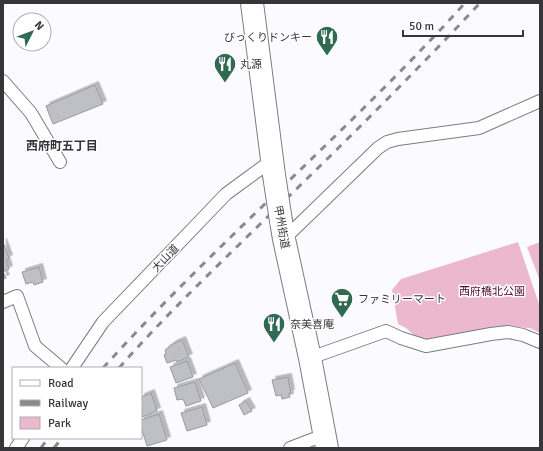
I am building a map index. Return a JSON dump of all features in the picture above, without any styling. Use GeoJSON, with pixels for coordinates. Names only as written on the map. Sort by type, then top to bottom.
{"type":"FeatureCollection","features":[{"type":"Feature","properties":{"kind":"highway","name":"甲州街道"},"geometry":{"type":"LineString","coordinates":[[252,3],[272,168],[282,230],[310,358],[325,442]]}},
{"type":"Feature","properties":{"kind":"street"},"geometry":{"type":"LineString","coordinates":[[3,81],[31,113],[60,162]]}},
{"type":"Feature","properties":{"kind":"street"},"geometry":{"type":"LineString","coordinates":[[282,230],[387,142],[398,139],[479,128],[540,101]]}},
{"type":"Feature","properties":{"kind":"street","name":"大山道"},"geometry":{"type":"LineString","coordinates":[[73,367],[103,322],[226,194],[272,168]]}},
{"type":"Feature","properties":{"kind":"street"},"geometry":{"type":"LineString","coordinates":[[3,302],[16,296],[35,346],[60,367]]}},
{"type":"Feature","properties":{"kind":"street"},"geometry":{"type":"LineString","coordinates":[[310,358],[386,331],[401,338],[426,346],[508,332],[523,335],[540,342]]}},
{"type":"Feature","properties":{"kind":"street"},"geometry":{"type":"LineString","coordinates":[[16,448],[22,439]]}},
{"type":"Feature","properties":{"kind":"street"},"geometry":{"type":"LineString","coordinates":[[290,448],[325,442]]}},
{"type":"Feature","properties":{"kind":"green space","name":"西府橋北公園"},"geometry":{"type":"Polygon","coordinates":[[[518,242],[540,307],[540,333],[530,328],[510,327],[425,345],[406,328],[398,324],[392,290],[401,279],[518,242]]]}},
{"type":"Feature","properties":{"kind":"green space"},"geometry":{"type":"Polygon","coordinates":[[[540,242],[540,281],[527,247],[540,242]]]}},
{"type":"Feature","properties":{"kind":"building"},"geometry":{"type":"Polygon","coordinates":[[[95,85],[103,104],[53,124],[46,106],[95,85]]]}},
{"type":"Feature","properties":{"kind":"building"},"geometry":{"type":"Polygon","coordinates":[[[3,242],[9,258],[6,260],[9,269],[3,272],[3,242]]]}},
{"type":"Feature","properties":{"kind":"building"},"geometry":{"type":"Polygon","coordinates":[[[39,267],[43,282],[34,285],[33,282],[26,284],[22,272],[39,267]]]}},
{"type":"Feature","properties":{"kind":"building"},"geometry":{"type":"Polygon","coordinates":[[[3,272],[6,278],[3,279],[3,272]]]}},
{"type":"Feature","properties":{"kind":"building"},"geometry":{"type":"Polygon","coordinates":[[[182,340],[189,357],[177,362],[176,360],[167,363],[164,355],[166,354],[165,350],[182,340]]]}},
{"type":"Feature","properties":{"kind":"building"},"geometry":{"type":"Polygon","coordinates":[[[187,361],[193,377],[176,383],[170,367],[187,361]]]}},
{"type":"Feature","properties":{"kind":"building"},"geometry":{"type":"Polygon","coordinates":[[[235,363],[248,393],[213,408],[199,379],[235,363]]]}},
{"type":"Feature","properties":{"kind":"building"},"geometry":{"type":"Polygon","coordinates":[[[288,377],[291,393],[289,393],[290,397],[282,399],[281,395],[276,396],[272,380],[288,377]]]}},
{"type":"Feature","properties":{"kind":"building"},"geometry":{"type":"Polygon","coordinates":[[[195,382],[201,401],[186,406],[183,399],[177,400],[174,388],[195,382]]]}},
{"type":"Feature","properties":{"kind":"building"},"geometry":{"type":"Polygon","coordinates":[[[151,393],[157,411],[142,417],[142,397],[151,393]]]}},
{"type":"Feature","properties":{"kind":"building"},"geometry":{"type":"Polygon","coordinates":[[[246,401],[252,411],[244,415],[239,405],[246,401]]]}},
{"type":"Feature","properties":{"kind":"building"},"geometry":{"type":"Polygon","coordinates":[[[202,407],[207,425],[187,431],[181,413],[202,407]]]}},
{"type":"Feature","properties":{"kind":"building"},"geometry":{"type":"Polygon","coordinates":[[[159,414],[167,440],[147,446],[142,430],[142,420],[159,414]]]}},
{"type":"Feature","properties":{"kind":"railway"},"geometry":{"type":"LineString","coordinates":[[104,367],[192,275],[376,96],[465,3]]}},
{"type":"Feature","properties":{"kind":"railway"},"geometry":{"type":"LineString","coordinates":[[120,367],[185,298],[312,174],[425,61],[480,3]]}},
{"type":"Feature","properties":{"kind":"railway"},"geometry":{"type":"LineString","coordinates":[[41,448],[47,439]]}},
{"type":"Feature","properties":{"kind":"railway"},"geometry":{"type":"LineString","coordinates":[[54,448],[61,439]]}},
{"type":"Feature","properties":{"kind":"place","name":"びっくりドンキー"},"geometry":{"type":"Point","coordinates":[327,56]}},
{"type":"Feature","properties":{"kind":"place","name":"丸源"},"geometry":{"type":"Point","coordinates":[225,84]}},
{"type":"Feature","properties":{"kind":"place","name":"ファミリーマート"},"geometry":{"type":"Point","coordinates":[342,318]}},
{"type":"Feature","properties":{"kind":"place","name":"奈美喜庵"},"geometry":{"type":"Point","coordinates":[274,344]}},
{"type":"Feature","properties":{"kind":"district","name":"西府町五丁目"},"geometry":{"type":"Point","coordinates":[62,146]}}]}
